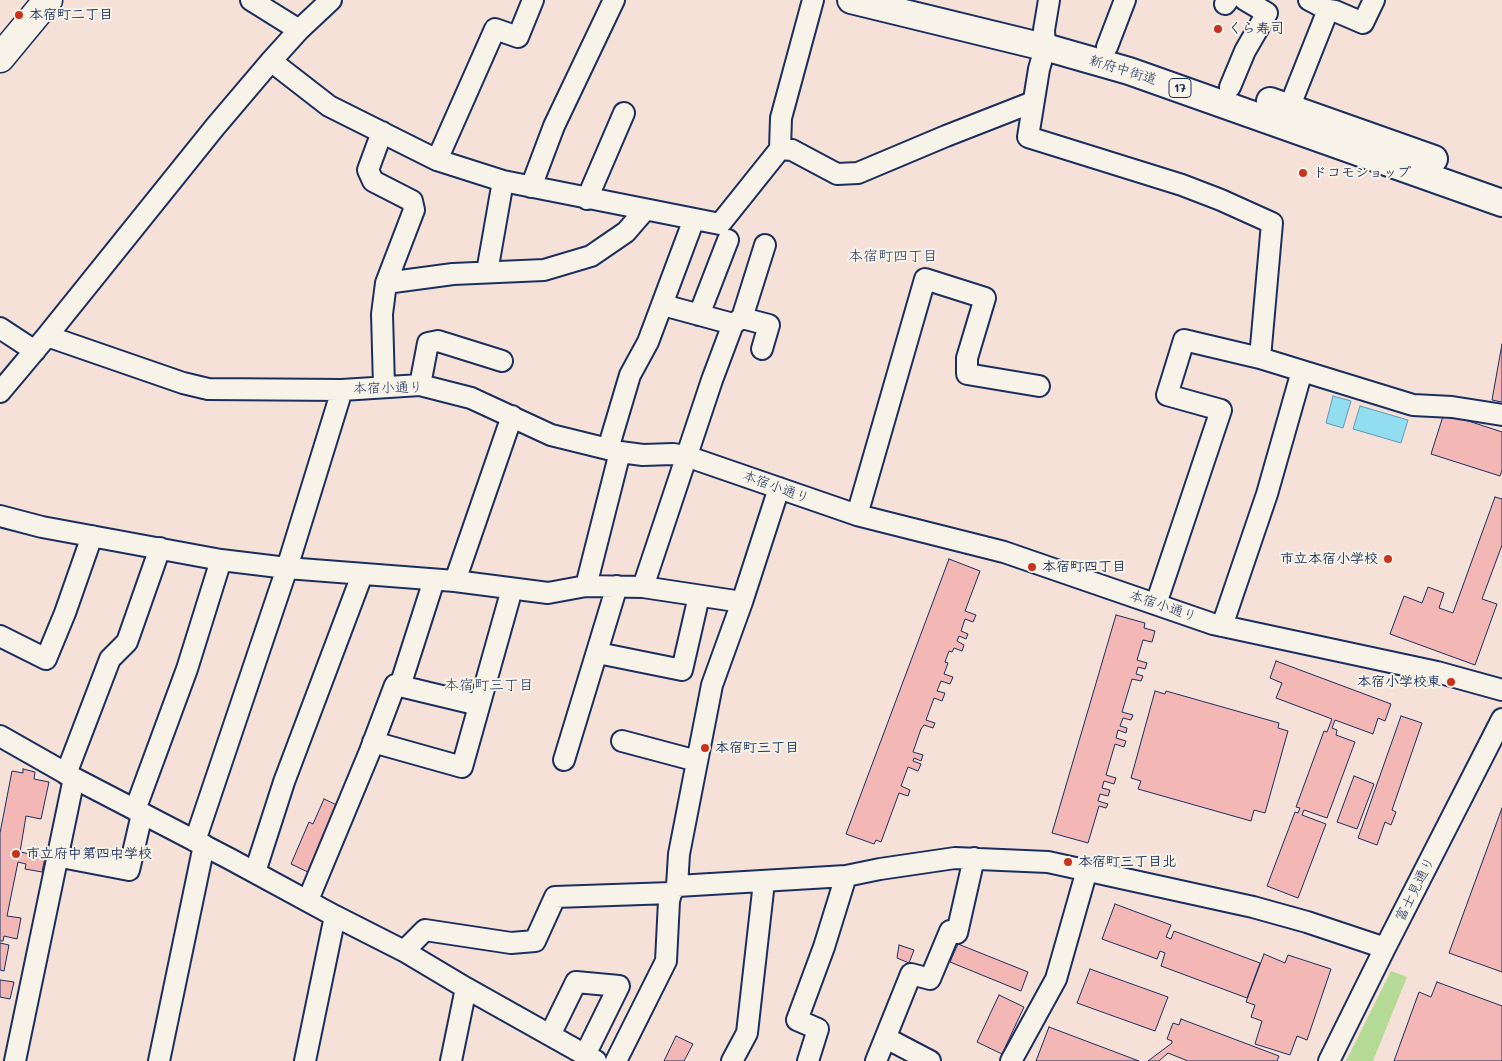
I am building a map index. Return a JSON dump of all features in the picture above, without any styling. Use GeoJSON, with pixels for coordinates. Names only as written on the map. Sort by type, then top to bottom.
{"type":"FeatureCollection","features":[{"type":"Feature","properties":{"kind":"highway"},"geometry":{"type":"LineString","coordinates":[[0,58],[48,0]]}},
{"type":"Feature","properties":{"kind":"main road","name":"新府中街道"},"geometry":{"type":"LineString","coordinates":[[850,0],[1044,39],[1107,47],[1230,87],[1502,183]]}},
{"type":"Feature","properties":{"kind":"main road","name":"新府中街道"},"geometry":{"type":"LineString","coordinates":[[925,0],[1044,39],[1502,203]]}},
{"type":"Feature","properties":{"kind":"street"},"geometry":{"type":"LineString","coordinates":[[251,0],[299,30]]}},
{"type":"Feature","properties":{"kind":"street"},"geometry":{"type":"LineString","coordinates":[[437,160],[495,29],[518,37],[533,0]]}},
{"type":"Feature","properties":{"kind":"street"},"geometry":{"type":"LineString","coordinates":[[531,187],[554,126],[614,0]]}},
{"type":"Feature","properties":{"kind":"street"},"geometry":{"type":"LineString","coordinates":[[271,61],[329,106],[437,160],[503,181],[720,224],[780,149],[781,118],[813,0]]}},
{"type":"Feature","properties":{"kind":"street"},"geometry":{"type":"LineString","coordinates":[[1049,0],[1028,137],[1182,185],[1272,223],[1260,358]]}},
{"type":"Feature","properties":{"kind":"street"},"geometry":{"type":"LineString","coordinates":[[1107,47],[1125,0]]}},
{"type":"Feature","properties":{"kind":"street"},"geometry":{"type":"LineString","coordinates":[[1309,0],[1328,10],[1335,10],[1363,23],[1374,0]]}},
{"type":"Feature","properties":{"kind":"street"},"geometry":{"type":"LineString","coordinates":[[1230,87],[1245,51],[1267,13],[1233,1]]}},
{"type":"Feature","properties":{"kind":"street"},"geometry":{"type":"LineString","coordinates":[[0,392],[271,61],[325,2]]}},
{"type":"Feature","properties":{"kind":"street"},"geometry":{"type":"LineString","coordinates":[[1289,108],[1328,10]]}},
{"type":"Feature","properties":{"kind":"street"},"geometry":{"type":"LineString","coordinates":[[780,149],[792,150],[838,174],[858,174],[946,136],[1033,102]]}},
{"type":"Feature","properties":{"kind":"street"},"geometry":{"type":"LineString","coordinates":[[587,199],[624,113]]}},
{"type":"Feature","properties":{"kind":"street"},"geometry":{"type":"LineString","coordinates":[[382,132],[368,170],[374,181],[412,202],[414,210],[386,283],[382,314],[384,386]]}},
{"type":"Feature","properties":{"kind":"street"},"geometry":{"type":"LineString","coordinates":[[487,272],[503,181]]}},
{"type":"Feature","properties":{"kind":"street"},"geometry":{"type":"LineString","coordinates":[[386,283],[453,274],[544,270],[592,256],[626,232],[645,210]]}},
{"type":"Feature","properties":{"kind":"street"},"geometry":{"type":"LineString","coordinates":[[586,586],[630,375],[648,342],[694,219]]}},
{"type":"Feature","properties":{"kind":"street"},"geometry":{"type":"LineString","coordinates":[[699,315],[728,240]]}},
{"type":"Feature","properties":{"kind":"street"},"geometry":{"type":"LineString","coordinates":[[644,587],[712,380],[738,321],[765,245]]}},
{"type":"Feature","properties":{"kind":"street"},"geometry":{"type":"LineString","coordinates":[[857,515],[925,279],[985,298],[967,358],[967,374],[1039,386]]}},
{"type":"Feature","properties":{"kind":"street"},"geometry":{"type":"LineString","coordinates":[[663,305],[699,315],[769,325],[762,349]]}},
{"type":"Feature","properties":{"kind":"street","name":"本宿小通り"},"geometry":{"type":"LineString","coordinates":[[0,328],[41,344],[208,389],[342,390],[420,385],[471,398],[551,435],[643,455],[673,454],[686,456],[857,515],[1004,552],[1222,626],[1437,672],[1502,690]]}},
{"type":"Feature","properties":{"kind":"street"},"geometry":{"type":"LineString","coordinates":[[1156,604],[1220,410],[1168,395],[1184,340],[1260,358],[1413,405],[1452,406],[1502,416]]}},
{"type":"Feature","properties":{"kind":"street"},"geometry":{"type":"LineString","coordinates":[[420,385],[428,343],[438,342],[502,361]]}},
{"type":"Feature","properties":{"kind":"street"},"geometry":{"type":"LineString","coordinates":[[1222,626],[1267,494],[1302,371]]}},
{"type":"Feature","properties":{"kind":"street"},"geometry":{"type":"LineString","coordinates":[[159,1061],[199,843],[342,390]]}},
{"type":"Feature","properties":{"kind":"street"},"geometry":{"type":"LineString","coordinates":[[455,581],[512,416]]}},
{"type":"Feature","properties":{"kind":"street"},"geometry":{"type":"LineString","coordinates":[[616,1061],[666,961],[669,901],[674,890],[679,854],[712,685],[742,602],[779,488]]}},
{"type":"Feature","properties":{"kind":"street"},"geometry":{"type":"LineString","coordinates":[[0,516],[42,527],[221,560],[287,568],[455,581],[548,593],[586,586],[644,587],[742,602]]}},
{"type":"Feature","properties":{"kind":"street"},"geometry":{"type":"LineString","coordinates":[[0,636],[46,659],[66,613],[92,536]]}},
{"type":"Feature","properties":{"kind":"street"},"geometry":{"type":"LineString","coordinates":[[15,1061],[70,776],[110,659],[127,642],[160,548]]}},
{"type":"Feature","properties":{"kind":"street"},"geometry":{"type":"LineString","coordinates":[[56,856],[129,870],[138,812],[187,669],[221,560]]}},
{"type":"Feature","properties":{"kind":"street"},"geometry":{"type":"LineString","coordinates":[[255,872],[284,782],[362,575]]}},
{"type":"Feature","properties":{"kind":"street"},"geometry":{"type":"LineString","coordinates":[[400,686],[434,580]]}},
{"type":"Feature","properties":{"kind":"street"},"geometry":{"type":"LineString","coordinates":[[564,760],[617,586]]}},
{"type":"Feature","properties":{"kind":"street"},"geometry":{"type":"LineString","coordinates":[[373,742],[462,767],[512,589]]}},
{"type":"Feature","properties":{"kind":"street"},"geometry":{"type":"LineString","coordinates":[[598,653],[682,670],[699,596]]}},
{"type":"Feature","properties":{"kind":"street"},"geometry":{"type":"LineString","coordinates":[[308,900],[395,685],[479,705]]}},
{"type":"Feature","properties":{"kind":"street","name":"富士見通り"},"geometry":{"type":"LineString","coordinates":[[1329,1061],[1384,948],[1502,718]]}},
{"type":"Feature","properties":{"kind":"street"},"geometry":{"type":"LineString","coordinates":[[0,736],[70,776],[404,951],[466,988],[590,1058],[619,986],[576,982],[550,1035]]}},
{"type":"Feature","properties":{"kind":"street"},"geometry":{"type":"LineString","coordinates":[[622,741],[697,761]]}},
{"type":"Feature","properties":{"kind":"street"},"geometry":{"type":"LineString","coordinates":[[404,951],[425,930],[511,943],[536,940],[555,897],[674,890],[846,876],[955,858],[1048,862],[1253,907],[1307,922],[1384,948]]}},
{"type":"Feature","properties":{"kind":"street"},"geometry":{"type":"LineString","coordinates":[[876,1061],[911,974],[930,979],[950,931],[958,933],[974,858]]}},
{"type":"Feature","properties":{"kind":"street"},"geometry":{"type":"LineString","coordinates":[[1011,1061],[1056,979],[1086,870]]}},
{"type":"Feature","properties":{"kind":"street"},"geometry":{"type":"LineString","coordinates":[[808,1061],[818,1029],[798,1020],[824,947],[846,876]]}},
{"type":"Feature","properties":{"kind":"street"},"geometry":{"type":"LineString","coordinates":[[732,1061],[747,1032],[764,882]]}},
{"type":"Feature","properties":{"kind":"street"},"geometry":{"type":"LineString","coordinates":[[305,1061],[335,916]]}},
{"type":"Feature","properties":{"kind":"street"},"geometry":{"type":"LineString","coordinates":[[451,1061],[466,988]]}},
{"type":"Feature","properties":{"kind":"street"},"geometry":{"type":"LineString","coordinates":[[886,1038],[930,1061]]}},
{"type":"Feature","properties":{"kind":"green space"},"geometry":{"type":"Polygon","coordinates":[[[1391,971],[1407,977],[1373,1061],[1346,1061],[1391,971]]]}},
{"type":"Feature","properties":{"kind":"water"},"geometry":{"type":"Polygon","coordinates":[[[1333,396],[1351,401],[1343,428],[1326,423],[1333,396]]]}},
{"type":"Feature","properties":{"kind":"water"},"geometry":{"type":"Polygon","coordinates":[[[1360,406],[1408,420],[1401,443],[1353,429],[1360,406]]]}},
{"type":"Feature","properties":{"kind":"building"},"geometry":{"type":"Polygon","coordinates":[[[1502,344],[1502,402],[1492,400],[1502,344]]]}},
{"type":"Feature","properties":{"kind":"building"},"geometry":{"type":"Polygon","coordinates":[[[1444,413],[1502,432],[1502,470],[1500,476],[1431,454],[1444,413]]]}},
{"type":"Feature","properties":{"kind":"building"},"geometry":{"type":"Polygon","coordinates":[[[1495,497],[1502,499],[1502,545],[1482,599],[1497,604],[1475,665],[1390,634],[1404,596],[1422,603],[1428,587],[1444,593],[1439,608],[1453,613],[1495,497]]]}},
{"type":"Feature","properties":{"kind":"building"},"geometry":{"type":"Polygon","coordinates":[[[949,559],[980,571],[965,611],[976,615],[973,622],[965,619],[961,631],[968,634],[966,639],[959,636],[957,641],[964,645],[962,651],[954,648],[952,652],[949,651],[945,662],[948,663],[944,674],[953,677],[950,684],[941,681],[937,691],[945,693],[942,701],[934,698],[926,720],[935,723],[933,728],[924,725],[921,729],[913,752],[923,755],[921,761],[914,758],[913,761],[921,764],[918,771],[908,767],[901,786],[910,790],[908,796],[899,793],[881,842],[876,840],[874,844],[846,834],[949,559]]]}},
{"type":"Feature","properties":{"kind":"building"},"geometry":{"type":"Polygon","coordinates":[[[1116,615],[1145,623],[1144,628],[1155,631],[1152,642],[1143,640],[1137,660],[1147,663],[1145,669],[1138,667],[1136,674],[1143,676],[1141,681],[1132,679],[1122,712],[1133,715],[1131,720],[1123,718],[1120,726],[1127,728],[1126,733],[1118,730],[1116,738],[1126,741],[1124,747],[1115,744],[1106,775],[1116,778],[1114,784],[1104,781],[1102,788],[1110,790],[1108,796],[1100,794],[1098,801],[1108,804],[1106,808],[1099,806],[1088,843],[1052,833],[1116,615]]]}},
{"type":"Feature","properties":{"kind":"building"},"geometry":{"type":"Polygon","coordinates":[[[1276,661],[1391,704],[1385,721],[1378,718],[1373,734],[1335,720],[1332,728],[1337,730],[1336,735],[1355,742],[1327,818],[1304,810],[1302,815],[1326,824],[1298,898],[1267,886],[1295,812],[1298,813],[1300,808],[1296,807],[1324,731],[1327,732],[1332,719],[1276,698],[1282,683],[1270,678],[1276,661]]]}},
{"type":"Feature","properties":{"kind":"building"},"geometry":{"type":"Polygon","coordinates":[[[1155,691],[1165,694],[1166,691],[1279,723],[1278,728],[1288,731],[1265,813],[1254,810],[1251,821],[1138,789],[1141,781],[1131,778],[1155,691]]]}},
{"type":"Feature","properties":{"kind":"building"},"geometry":{"type":"Polygon","coordinates":[[[1401,716],[1422,723],[1392,810],[1396,812],[1391,825],[1385,822],[1377,845],[1358,838],[1401,716]]]}},
{"type":"Feature","properties":{"kind":"building","name":"市立府中第四中学校"},"geometry":{"type":"Polygon","coordinates":[[[23,769],[35,772],[34,779],[49,782],[41,819],[26,816],[20,852],[45,857],[42,872],[25,869],[26,864],[18,862],[7,916],[21,918],[17,939],[4,936],[3,941],[0,941],[0,833],[12,771],[23,773],[23,769]]]}},
{"type":"Feature","properties":{"kind":"building"},"geometry":{"type":"Polygon","coordinates":[[[1354,776],[1374,784],[1357,829],[1337,822],[1354,776]]]}},
{"type":"Feature","properties":{"kind":"building"},"geometry":{"type":"Polygon","coordinates":[[[324,799],[339,806],[310,873],[291,864],[309,822],[313,824],[324,799]]]}},
{"type":"Feature","properties":{"kind":"building"},"geometry":{"type":"Polygon","coordinates":[[[1502,808],[1502,972],[1449,953],[1502,808]]]}},
{"type":"Feature","properties":{"kind":"building"},"geometry":{"type":"Polygon","coordinates":[[[1115,904],[1171,925],[1166,937],[1171,939],[1174,931],[1260,963],[1247,998],[1161,966],[1165,953],[1160,951],[1157,959],[1102,939],[1115,904]]]}},
{"type":"Feature","properties":{"kind":"building"},"geometry":{"type":"Polygon","coordinates":[[[0,943],[9,945],[4,971],[0,970],[0,943]]]}},
{"type":"Feature","properties":{"kind":"building"},"geometry":{"type":"Polygon","coordinates":[[[958,944],[1028,972],[1021,991],[950,962],[958,944]]]}},
{"type":"Feature","properties":{"kind":"building"},"geometry":{"type":"Polygon","coordinates":[[[899,945],[914,950],[909,963],[897,958],[899,945]]]}},
{"type":"Feature","properties":{"kind":"building"},"geometry":{"type":"Polygon","coordinates":[[[1264,954],[1285,963],[1288,955],[1331,969],[1307,1040],[1297,1036],[1290,1055],[1255,1044],[1262,1021],[1251,1017],[1255,1005],[1246,1002],[1264,954]]]}},
{"type":"Feature","properties":{"kind":"building"},"geometry":{"type":"Polygon","coordinates":[[[1090,969],[1168,997],[1155,1031],[1077,1003],[1090,969]]]}},
{"type":"Feature","properties":{"kind":"building"},"geometry":{"type":"Polygon","coordinates":[[[0,980],[14,982],[10,999],[0,997],[0,980]]]}},
{"type":"Feature","properties":{"kind":"building"},"geometry":{"type":"Polygon","coordinates":[[[1437,982],[1502,1006],[1502,1061],[1394,1061],[1419,992],[1431,997],[1437,982]]]}},
{"type":"Feature","properties":{"kind":"building"},"geometry":{"type":"Polygon","coordinates":[[[999,995],[1024,1007],[1002,1054],[977,1042],[999,995]]]}},
{"type":"Feature","properties":{"kind":"building"},"geometry":{"type":"Polygon","coordinates":[[[1181,1019],[1279,1056],[1277,1061],[1188,1061],[1168,1053],[1159,1061],[1148,1061],[1172,1043],[1172,1041],[1167,1039],[1173,1023],[1179,1025],[1181,1019]]]}},
{"type":"Feature","properties":{"kind":"building"},"geometry":{"type":"Polygon","coordinates":[[[1049,1027],[1139,1061],[1036,1061],[1049,1027]]]}},
{"type":"Feature","properties":{"kind":"building"},"geometry":{"type":"Polygon","coordinates":[[[676,1036],[693,1044],[684,1061],[664,1061],[676,1036]]]}},
{"type":"Feature","properties":{"kind":"place","name":"本宿町二丁目"},"geometry":{"type":"Point","coordinates":[19,15]}},
{"type":"Feature","properties":{"kind":"place","name":"くら寿司"},"geometry":{"type":"Point","coordinates":[1218,29]}},
{"type":"Feature","properties":{"kind":"place","name":"ドコモショップ"},"geometry":{"type":"Point","coordinates":[1303,173]}},
{"type":"Feature","properties":{"kind":"place","name":"市立本宿小学校"},"geometry":{"type":"Point","coordinates":[1388,559]}},
{"type":"Feature","properties":{"kind":"place","name":"本宿町四丁目"},"geometry":{"type":"Point","coordinates":[1032,567]}},
{"type":"Feature","properties":{"kind":"place","name":"本宿小学校東"},"geometry":{"type":"Point","coordinates":[1451,682]}},
{"type":"Feature","properties":{"kind":"place","name":"本宿町三丁目"},"geometry":{"type":"Point","coordinates":[705,748]}},
{"type":"Feature","properties":{"kind":"place","name":"市立府中第四中学校"},"geometry":{"type":"Point","coordinates":[16,854]}},
{"type":"Feature","properties":{"kind":"place","name":"本宿町三丁目北"},"geometry":{"type":"Point","coordinates":[1068,862]}},
{"type":"Feature","properties":{"kind":"district","name":"本宿町四丁目"},"geometry":{"type":"Point","coordinates":[893,256]}},
{"type":"Feature","properties":{"kind":"district","name":"本宿町三丁目"},"geometry":{"type":"Point","coordinates":[489,685]}}]}
